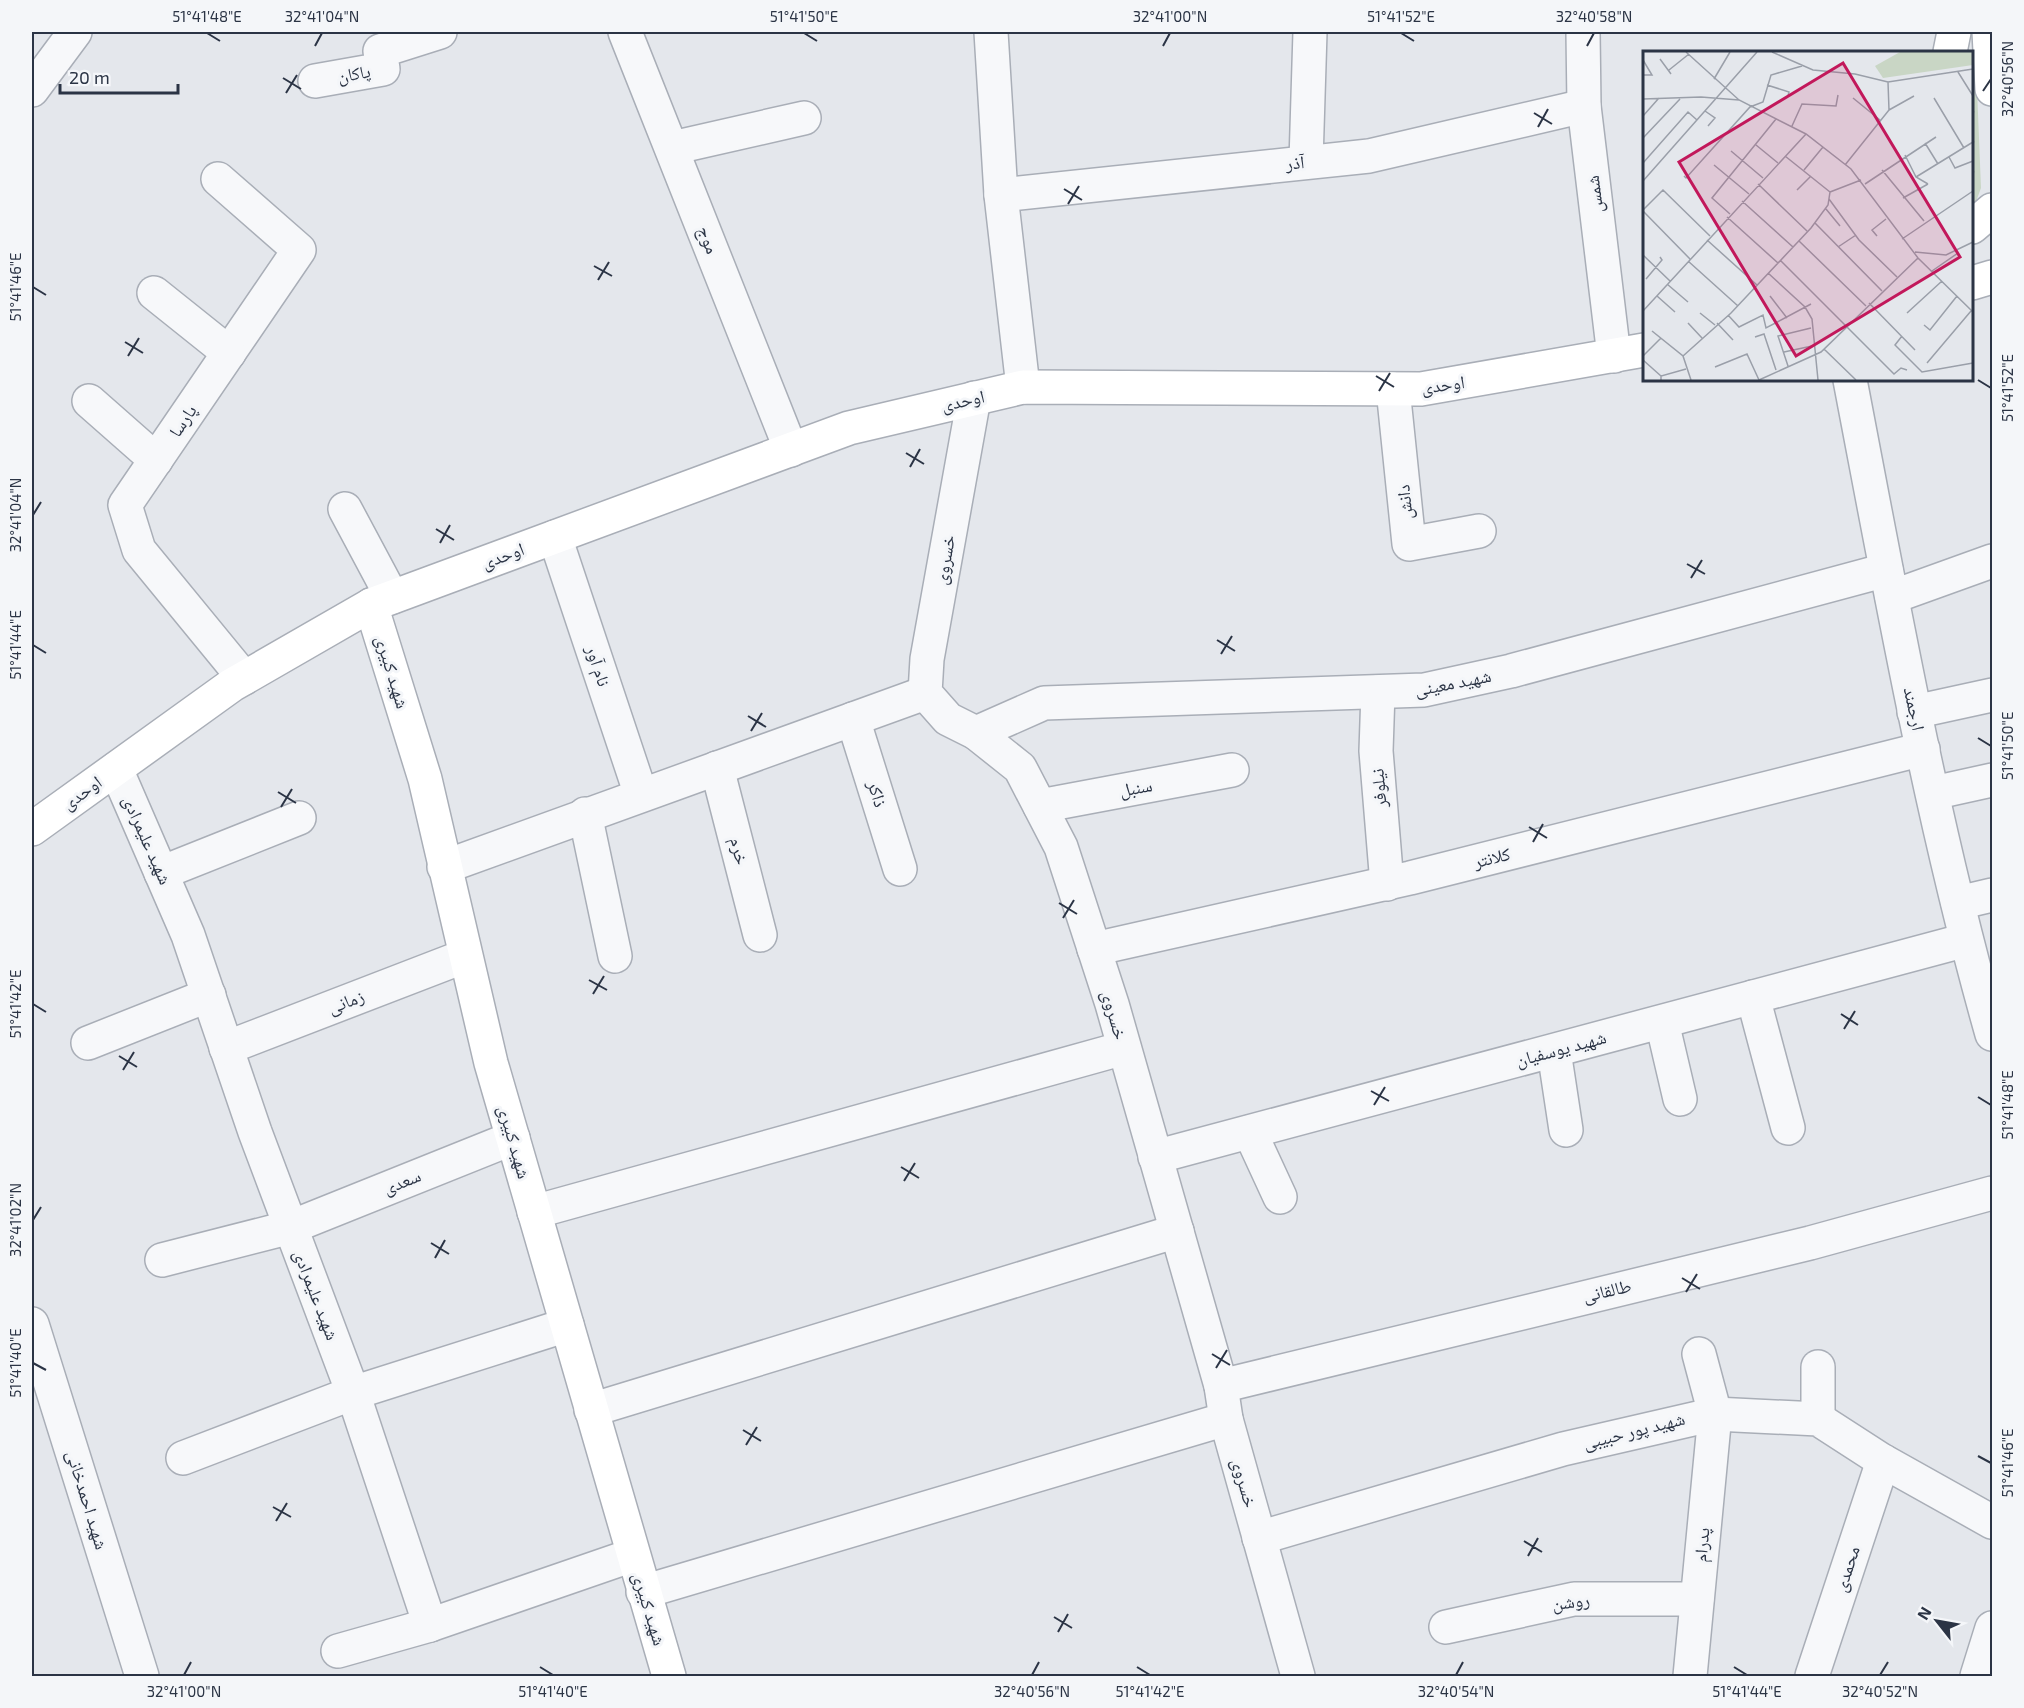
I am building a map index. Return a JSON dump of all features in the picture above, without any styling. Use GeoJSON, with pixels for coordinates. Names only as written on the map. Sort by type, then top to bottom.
{"type":"FeatureCollection","features":[{"type":"Feature","properties":{"kind":"main road"},"geometry":{"type":"LineString","coordinates":[[1950,51],[1954,32]]}},
{"type":"Feature","properties":{"kind":"main road"},"geometry":{"type":"LineString","coordinates":[[1989,32],[1992,89]]}},
{"type":"Feature","properties":{"kind":"main road"},"geometry":{"type":"LineString","coordinates":[[1973,224],[1992,210]]}},
{"type":"Feature","properties":{"kind":"main road"},"geometry":{"type":"LineString","coordinates":[[1973,282],[1992,277]]}},
{"type":"Feature","properties":{"kind":"main road","name":"اوحدی"},"geometry":{"type":"LineString","coordinates":[[32,829],[244,678],[381,602],[849,428],[1023,387],[1420,389],[1629,353]]}},
{"type":"Feature","properties":{"kind":"main road","name":"شهید کبیری"},"geometry":{"type":"LineString","coordinates":[[381,602],[425,779],[465,956],[513,1137],[669,1677]]}},
{"type":"Feature","properties":{"kind":"street"},"geometry":{"type":"LineString","coordinates":[[32,90],[75,32]]}},
{"type":"Feature","properties":{"kind":"street","name":"پاکان"},"geometry":{"type":"LineString","coordinates":[[315,81],[383,69],[380,51],[440,32]]}},
{"type":"Feature","properties":{"kind":"street","name":"موج"},"geometry":{"type":"LineString","coordinates":[[625,32],[790,450]]}},
{"type":"Feature","properties":{"kind":"street"},"geometry":{"type":"LineString","coordinates":[[991,32],[1001,195],[1023,387]]}},
{"type":"Feature","properties":{"kind":"street"},"geometry":{"type":"LineString","coordinates":[[1306,161],[1310,32]]}},
{"type":"Feature","properties":{"kind":"street","name":"شمس"},"geometry":{"type":"LineString","coordinates":[[1583,32],[1584,106],[1629,353]]}},
{"type":"Feature","properties":{"kind":"street","name":"آذر"},"geometry":{"type":"LineString","coordinates":[[1001,195],[1369,156],[1584,106]]}},
{"type":"Feature","properties":{"kind":"street"},"geometry":{"type":"LineString","coordinates":[[672,148],[804,118]]}},
{"type":"Feature","properties":{"kind":"street","name":"پارسا"},"geometry":{"type":"LineString","coordinates":[[218,179],[299,250],[125,505],[138,550],[244,678]]}},
{"type":"Feature","properties":{"kind":"street"},"geometry":{"type":"LineString","coordinates":[[154,293],[229,353]]}},
{"type":"Feature","properties":{"kind":"street","name":"ارجمند"},"geometry":{"type":"LineString","coordinates":[[1850,381],[1914,712],[1966,940],[1992,1034]]}},
{"type":"Feature","properties":{"kind":"street","name":"دانش"},"geometry":{"type":"LineString","coordinates":[[1393,389],[1409,544],[1479,531]]}},
{"type":"Feature","properties":{"kind":"street","name":"خسروی"},"geometry":{"type":"LineString","coordinates":[[974,399],[927,659],[925,693],[948,718],[976,733],[1020,768],[1061,847],[1124,1048],[1177,1231],[1221,1386],[1226,1419],[1298,1677]]}},
{"type":"Feature","properties":{"kind":"street"},"geometry":{"type":"LineString","coordinates":[[89,401],[156,460]]}},
{"type":"Feature","properties":{"kind":"street"},"geometry":{"type":"LineString","coordinates":[[345,510],[381,602]]}},
{"type":"Feature","properties":{"kind":"street","name":"نام آور"},"geometry":{"type":"LineString","coordinates":[[555,537],[640,795]]}},
{"type":"Feature","properties":{"kind":"street","name":"شهید معینی"},"geometry":{"type":"LineString","coordinates":[[976,733],[1044,703],[1424,690],[1992,561]]}},
{"type":"Feature","properties":{"kind":"street","name":"نیلوفر"},"geometry":{"type":"LineString","coordinates":[[1378,692],[1376,751],[1387,884]]}},
{"type":"Feature","properties":{"kind":"street"},"geometry":{"type":"LineString","coordinates":[[444,867],[585,814],[925,693]]}},
{"type":"Feature","properties":{"kind":"street"},"geometry":{"type":"LineString","coordinates":[[1914,712],[1992,695]]}},
{"type":"Feature","properties":{"kind":"street","name":"ذاکر"},"geometry":{"type":"LineString","coordinates":[[853,719],[900,869]]}},
{"type":"Feature","properties":{"kind":"street","name":"کلانتر"},"geometry":{"type":"LineString","coordinates":[[1094,950],[1387,884],[1923,749]]}},
{"type":"Feature","properties":{"kind":"street","name":"خرم"},"geometry":{"type":"LineString","coordinates":[[717,768],[760,935]]}},
{"type":"Feature","properties":{"kind":"street","name":"شهید علیمرادی"},"geometry":{"type":"LineString","coordinates":[[116,769],[188,935],[226,1048],[353,1393],[430,1625]]}},
{"type":"Feature","properties":{"kind":"street","name":"سنبل"},"geometry":{"type":"LineString","coordinates":[[1040,806],[1232,770]]}},
{"type":"Feature","properties":{"kind":"street"},"geometry":{"type":"LineString","coordinates":[[1933,793],[1992,780]]}},
{"type":"Feature","properties":{"kind":"street"},"geometry":{"type":"LineString","coordinates":[[585,814],[615,956]]}},
{"type":"Feature","properties":{"kind":"street"},"geometry":{"type":"LineString","coordinates":[[161,873],[299,818]]}},
{"type":"Feature","properties":{"kind":"street"},"geometry":{"type":"LineString","coordinates":[[1958,903],[1992,895]]}},
{"type":"Feature","properties":{"kind":"street","name":"شهید یوسفیان"},"geometry":{"type":"LineString","coordinates":[[1155,1157],[1966,940]]}},
{"type":"Feature","properties":{"kind":"street","name":"زمانی"},"geometry":{"type":"LineString","coordinates":[[226,1048],[465,956]]}},
{"type":"Feature","properties":{"kind":"street"},"geometry":{"type":"LineString","coordinates":[[88,1043],[208,995]]}},
{"type":"Feature","properties":{"kind":"street"},"geometry":{"type":"LineString","coordinates":[[1753,998],[1788,1128]]}},
{"type":"Feature","properties":{"kind":"street"},"geometry":{"type":"LineString","coordinates":[[1662,1022],[1680,1099]]}},
{"type":"Feature","properties":{"kind":"street"},"geometry":{"type":"LineString","coordinates":[[534,1212],[1124,1048]]}},
{"type":"Feature","properties":{"kind":"street"},"geometry":{"type":"LineString","coordinates":[[1554,1051],[1566,1130]]}},
{"type":"Feature","properties":{"kind":"street"},"geometry":{"type":"LineString","coordinates":[[1250,1132],[1280,1197]]}},
{"type":"Feature","properties":{"kind":"street","name":"سعدی"},"geometry":{"type":"LineString","coordinates":[[162,1260],[291,1227],[513,1137]]}},
{"type":"Feature","properties":{"kind":"street","name":"طالقانی"},"geometry":{"type":"LineString","coordinates":[[1221,1386],[1810,1243],[1992,1193]]}},
{"type":"Feature","properties":{"kind":"street"},"geometry":{"type":"LineString","coordinates":[[591,1410],[1177,1231]]}},
{"type":"Feature","properties":{"kind":"street","name":"شهید احمدخانی"},"geometry":{"type":"LineString","coordinates":[[32,1324],[142,1677]]}},
{"type":"Feature","properties":{"kind":"street"},"geometry":{"type":"LineString","coordinates":[[183,1458],[353,1393],[567,1325]]}},
{"type":"Feature","properties":{"kind":"street","name":"پدرام"},"geometry":{"type":"LineString","coordinates":[[1690,1677],[1715,1414],[1700,1354]]}},
{"type":"Feature","properties":{"kind":"street"},"geometry":{"type":"LineString","coordinates":[[1818,1367],[1818,1419],[1883,1461],[1992,1522]]}},
{"type":"Feature","properties":{"kind":"street","name":"شهید پور حبیبی"},"geometry":{"type":"LineString","coordinates":[[1260,1538],[1563,1449],[1715,1414],[1818,1419]]}},
{"type":"Feature","properties":{"kind":"street"},"geometry":{"type":"LineString","coordinates":[[643,1592],[1226,1419]]}},
{"type":"Feature","properties":{"kind":"street","name":"محمدی"},"geometry":{"type":"LineString","coordinates":[[1812,1677],[1883,1461]]}},
{"type":"Feature","properties":{"kind":"street"},"geometry":{"type":"LineString","coordinates":[[338,1651],[430,1625],[633,1555]]}},
{"type":"Feature","properties":{"kind":"street","name":"روشن"},"geometry":{"type":"LineString","coordinates":[[1446,1627],[1574,1599],[1697,1599]]}},
{"type":"Feature","properties":{"kind":"street"},"geometry":{"type":"LineString","coordinates":[[1977,1677],[1992,1628]]}},
{"type":"Feature","properties":{"kind":"green space"},"geometry":{"type":"Polygon","coordinates":[[[1975,39],[1981,188],[1974,207],[1973,206],[1973,51],[1975,39]]]}}]}
